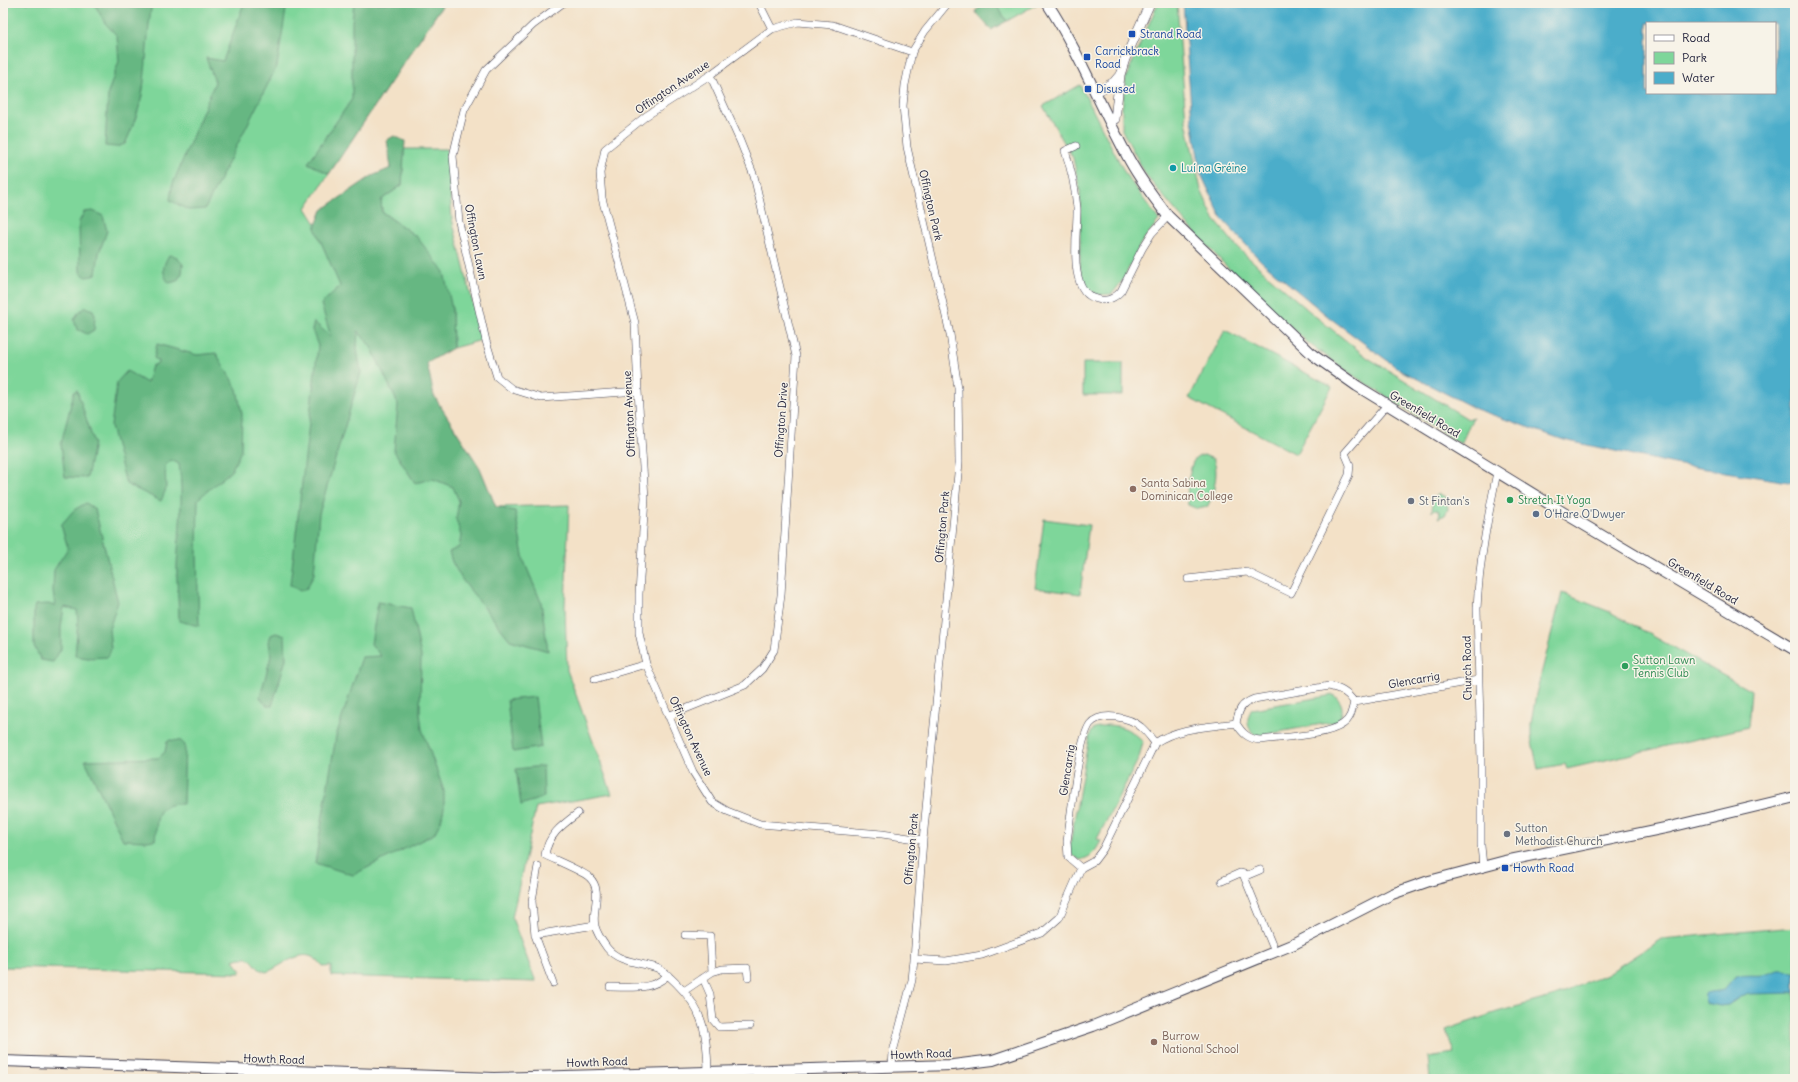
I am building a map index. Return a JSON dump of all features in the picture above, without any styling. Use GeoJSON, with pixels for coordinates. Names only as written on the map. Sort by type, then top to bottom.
{"type":"FeatureCollection","features":[{"type":"Feature","properties":{"kind":"main road"},"geometry":{"type":"LineString","coordinates":[[1047,3],[1064,28],[1110,122]]}},
{"type":"Feature","properties":{"kind":"main road","name":"Greenfield Road"},"geometry":{"type":"LineString","coordinates":[[1110,122],[1141,180],[1168,216],[1313,355],[1387,405],[1795,650]]}},
{"type":"Feature","properties":{"kind":"main road","name":"Howth Road"},"geometry":{"type":"LineString","coordinates":[[3,1061],[390,1077],[494,1078],[952,1065],[993,1060],[1092,1026],[1275,952],[1294,944],[1392,894],[1429,880],[1482,866],[1670,827],[1795,797]]}},
{"type":"Feature","properties":{"kind":"street","name":"Offington Lawn"},"geometry":{"type":"LineString","coordinates":[[563,3],[533,25],[486,70],[464,110],[453,156],[459,222],[486,341],[497,377],[512,389],[541,398],[638,391]]}},
{"type":"Feature","properties":{"kind":"street"},"geometry":{"type":"LineString","coordinates":[[759,3],[772,29]]}},
{"type":"Feature","properties":{"kind":"street","name":"Offington Park"},"geometry":{"type":"LineString","coordinates":[[892,1067],[893,1052],[912,980],[923,840],[959,463],[958,388],[950,334],[906,147],[903,106],[905,85],[912,52],[925,31],[948,3]]}},
{"type":"Feature","properties":{"kind":"street"},"geometry":{"type":"LineString","coordinates":[[1110,122],[1115,119],[1120,75],[1125,59],[1150,3]]}},
{"type":"Feature","properties":{"kind":"street","name":"Offington Avenue"},"geometry":{"type":"LineString","coordinates":[[912,52],[833,25],[798,22],[772,29],[710,75],[646,116],[605,149],[600,173],[602,198],[636,323],[638,391],[645,498],[639,594],[639,633],[646,664],[693,772],[712,802],[727,811],[760,824],[882,834],[923,840]]}},
{"type":"Feature","properties":{"kind":"street","name":"Offington Drive"},"geometry":{"type":"LineString","coordinates":[[668,716],[745,686],[762,669],[774,650],[781,595],[796,356],[754,176],[710,75]]}},
{"type":"Feature","properties":{"kind":"street"},"geometry":{"type":"LineString","coordinates":[[1096,92],[1114,82],[1120,75]]}},
{"type":"Feature","properties":{"kind":"street"},"geometry":{"type":"LineString","coordinates":[[1076,146],[1065,151],[1074,178],[1077,209],[1077,277],[1083,292],[1089,297],[1107,300],[1117,296],[1122,291],[1142,249],[1152,233],[1168,216]]}},
{"type":"Feature","properties":{"kind":"street"},"geometry":{"type":"LineString","coordinates":[[1188,579],[1247,572],[1291,593],[1349,475],[1350,469],[1345,453],[1387,405]]}},
{"type":"Feature","properties":{"kind":"street","name":"Church Road"},"geometry":{"type":"LineString","coordinates":[[1482,866],[1481,760],[1478,680],[1478,586],[1484,534],[1497,472]]}},
{"type":"Feature","properties":{"kind":"street"},"geometry":{"type":"LineString","coordinates":[[595,679],[646,664]]}},
{"type":"Feature","properties":{"kind":"street","name":"Glencarrig"},"geometry":{"type":"LineString","coordinates":[[1354,702],[1478,680]]}},
{"type":"Feature","properties":{"kind":"street"},"geometry":{"type":"LineString","coordinates":[[1329,686],[1348,693],[1354,702],[1352,714],[1344,724],[1331,730],[1260,740],[1251,739],[1246,736],[1236,723],[1238,712],[1245,702],[1262,697],[1329,686]]}},
{"type":"Feature","properties":{"kind":"street","name":"Glencarrig"},"geometry":{"type":"LineString","coordinates":[[1081,868],[1068,857],[1067,841],[1083,741],[1091,723],[1105,716],[1123,717],[1140,726],[1155,743]]}},
{"type":"Feature","properties":{"kind":"street"},"geometry":{"type":"LineString","coordinates":[[914,959],[946,961],[982,955],[1042,933],[1059,918],[1081,868],[1094,861],[1103,849],[1155,743],[1166,736],[1186,730],[1236,723]]}},
{"type":"Feature","properties":{"kind":"street"},"geometry":{"type":"LineString","coordinates":[[578,813],[558,828],[547,846],[545,855],[589,877],[597,890],[595,925],[600,938],[608,949],[625,960],[657,968],[668,975],[689,994],[703,1024],[707,1048],[708,1071]]}},
{"type":"Feature","properties":{"kind":"street"},"geometry":{"type":"LineString","coordinates":[[538,866],[532,901],[535,935],[553,983]]}},
{"type":"Feature","properties":{"kind":"street"},"geometry":{"type":"LineString","coordinates":[[1222,881],[1240,873],[1248,875],[1260,870]]}},
{"type":"Feature","properties":{"kind":"street"},"geometry":{"type":"LineString","coordinates":[[1244,874],[1275,952]]}},
{"type":"Feature","properties":{"kind":"street"},"geometry":{"type":"LineString","coordinates":[[535,935],[595,925]]}},
{"type":"Feature","properties":{"kind":"street"},"geometry":{"type":"LineString","coordinates":[[685,935],[710,936],[712,972]]}},
{"type":"Feature","properties":{"kind":"street"},"geometry":{"type":"LineString","coordinates":[[684,990],[712,972],[722,969],[747,968],[748,977]]}},
{"type":"Feature","properties":{"kind":"street"},"geometry":{"type":"LineString","coordinates":[[610,987],[646,987],[660,983],[668,975]]}},
{"type":"Feature","properties":{"kind":"street"},"geometry":{"type":"LineString","coordinates":[[703,978],[710,994],[713,1020],[718,1027],[750,1026]]}},
{"type":"Feature","properties":{"kind":"green space"},"geometry":{"type":"Polygon","coordinates":[[[3,3],[444,3],[306,208],[496,507],[569,505],[565,607],[567,670],[612,794],[536,807],[512,918],[536,982],[331,976],[331,966],[325,967],[314,958],[306,956],[294,958],[266,972],[261,970],[250,959],[241,958],[233,960],[241,970],[240,973],[3,967],[3,3]]]}},
{"type":"Feature","properties":{"kind":"green space"},"geometry":{"type":"Polygon","coordinates":[[[94,3],[152,3],[142,96],[125,144],[116,147],[105,146],[108,93],[119,61],[117,36],[105,23],[94,3]]]}},
{"type":"Feature","properties":{"kind":"green space"},"geometry":{"type":"Polygon","coordinates":[[[244,3],[287,3],[277,66],[205,209],[188,210],[170,200],[172,186],[215,82],[206,58],[223,61],[244,3]]]}},
{"type":"Feature","properties":{"kind":"green space"},"geometry":{"type":"Polygon","coordinates":[[[354,3],[444,3],[329,174],[308,163],[352,99],[352,22],[354,3]]]}},
{"type":"Feature","properties":{"kind":"green space"},"geometry":{"type":"Polygon","coordinates":[[[986,3],[995,3],[1007,21],[991,30],[975,11],[986,3]]]}},
{"type":"Feature","properties":{"kind":"green space"},"geometry":{"type":"Polygon","coordinates":[[[995,3],[1036,3],[1037,4],[1007,21],[995,3]]]}},
{"type":"Feature","properties":{"kind":"green space"},"geometry":{"type":"Polygon","coordinates":[[[1158,3],[1177,3],[1186,121],[1201,190],[1214,219],[1238,248],[1270,277],[1315,316],[1368,358],[1468,419],[1473,417],[1461,444],[1351,374],[1308,343],[1226,266],[1187,224],[1147,177],[1122,130],[1122,108],[1126,77],[1158,3]]]}},
{"type":"Feature","properties":{"kind":"green space"},"geometry":{"type":"Polygon","coordinates":[[[1080,85],[1126,175],[1159,220],[1141,243],[1123,280],[1112,294],[1097,295],[1086,287],[1080,269],[1080,191],[1073,158],[1043,106],[1080,85]]]}},
{"type":"Feature","properties":{"kind":"green space"},"geometry":{"type":"Polygon","coordinates":[[[394,136],[405,141],[402,185],[381,200],[382,212],[417,237],[444,272],[452,309],[453,348],[427,363],[434,396],[480,468],[496,507],[515,511],[524,561],[541,602],[548,651],[510,640],[463,581],[452,562],[449,552],[459,547],[461,536],[456,519],[459,501],[453,487],[433,479],[415,483],[394,451],[398,404],[371,347],[358,331],[357,349],[361,372],[319,514],[314,574],[307,588],[300,591],[290,585],[318,346],[312,330],[314,322],[331,337],[321,304],[340,286],[315,228],[322,210],[372,176],[391,168],[387,140],[394,136]]]}},
{"type":"Feature","properties":{"kind":"green space"},"geometry":{"type":"Polygon","coordinates":[[[404,149],[447,149],[452,219],[482,340],[453,348],[452,309],[417,237],[382,212],[381,200],[402,185],[404,149]]]}},
{"type":"Feature","properties":{"kind":"green space"},"geometry":{"type":"Polygon","coordinates":[[[93,211],[103,216],[107,231],[99,253],[96,274],[86,277],[80,272],[79,222],[84,212],[93,211]]]}},
{"type":"Feature","properties":{"kind":"green space"},"geometry":{"type":"Polygon","coordinates":[[[169,255],[175,256],[183,264],[182,273],[177,281],[169,283],[166,279],[164,269],[165,262],[169,255]]]}},
{"type":"Feature","properties":{"kind":"green space"},"geometry":{"type":"Polygon","coordinates":[[[85,307],[93,310],[95,315],[94,330],[87,334],[77,329],[74,320],[78,313],[85,307]]]}},
{"type":"Feature","properties":{"kind":"green space"},"geometry":{"type":"Polygon","coordinates":[[[1225,330],[1332,387],[1296,454],[1189,398],[1225,330]]]}},
{"type":"Feature","properties":{"kind":"green space"},"geometry":{"type":"Polygon","coordinates":[[[157,344],[197,355],[216,353],[237,389],[242,414],[241,451],[231,471],[198,499],[197,555],[199,626],[179,621],[177,572],[181,514],[181,489],[179,464],[171,460],[165,466],[166,489],[161,501],[126,484],[111,426],[117,382],[127,371],[147,383],[152,366],[158,363],[158,361],[154,358],[157,344]]]}},
{"type":"Feature","properties":{"kind":"green space"},"geometry":{"type":"Polygon","coordinates":[[[1083,363],[1123,363],[1123,395],[1083,395],[1083,363]]]}},
{"type":"Feature","properties":{"kind":"green space"},"geometry":{"type":"Polygon","coordinates":[[[77,390],[94,443],[87,478],[65,477],[61,444],[74,392],[77,390]]]}},
{"type":"Feature","properties":{"kind":"green space"},"geometry":{"type":"Polygon","coordinates":[[[1204,455],[1213,459],[1216,469],[1216,476],[1207,507],[1198,509],[1188,505],[1188,483],[1193,462],[1197,457],[1204,455]]]}},
{"type":"Feature","properties":{"kind":"green space"},"geometry":{"type":"Polygon","coordinates":[[[1439,494],[1446,497],[1448,509],[1445,515],[1438,518],[1440,514],[1438,510],[1435,509],[1432,512],[1433,499],[1439,494]]]}},
{"type":"Feature","properties":{"kind":"green space"},"geometry":{"type":"Polygon","coordinates":[[[86,503],[95,509],[118,602],[109,629],[111,649],[108,657],[88,658],[75,656],[78,622],[77,610],[64,607],[61,627],[61,649],[53,662],[41,660],[34,646],[35,605],[48,604],[55,606],[53,591],[54,570],[68,548],[61,525],[74,510],[86,503]]]}},
{"type":"Feature","properties":{"kind":"green space"},"geometry":{"type":"Polygon","coordinates":[[[1044,519],[1089,525],[1080,594],[1035,588],[1044,519]]]}},
{"type":"Feature","properties":{"kind":"green space","name":"Sutton Lawn Tennis Club"},"geometry":{"type":"Polygon","coordinates":[[[1562,593],[1610,612],[1751,691],[1748,727],[1567,769],[1565,764],[1538,769],[1531,737],[1531,724],[1536,694],[1562,593]]]}},
{"type":"Feature","properties":{"kind":"green space"},"geometry":{"type":"Polygon","coordinates":[[[378,602],[411,608],[421,656],[420,713],[422,729],[444,791],[444,808],[441,821],[434,834],[353,875],[315,863],[336,736],[362,657],[381,656],[371,644],[378,602]]]}},
{"type":"Feature","properties":{"kind":"green space"},"geometry":{"type":"Polygon","coordinates":[[[276,633],[285,636],[286,659],[272,706],[268,706],[260,697],[271,656],[269,641],[271,635],[276,633]]]}},
{"type":"Feature","properties":{"kind":"green space"},"geometry":{"type":"Polygon","coordinates":[[[1333,695],[1339,700],[1342,707],[1342,714],[1338,721],[1257,736],[1249,727],[1248,717],[1252,709],[1333,695]]]}},
{"type":"Feature","properties":{"kind":"green space"},"geometry":{"type":"Polygon","coordinates":[[[535,697],[541,747],[513,752],[507,700],[535,697]]]}},
{"type":"Feature","properties":{"kind":"green space"},"geometry":{"type":"Polygon","coordinates":[[[1107,725],[1119,726],[1127,729],[1143,742],[1139,758],[1097,839],[1101,841],[1093,854],[1080,860],[1071,855],[1069,850],[1089,736],[1094,728],[1107,725]]]}},
{"type":"Feature","properties":{"kind":"green space"},"geometry":{"type":"Polygon","coordinates":[[[170,740],[181,741],[185,745],[183,804],[174,804],[162,809],[159,813],[155,840],[123,840],[85,760],[158,758],[165,752],[167,742],[170,740]]]}},
{"type":"Feature","properties":{"kind":"green space"},"geometry":{"type":"Polygon","coordinates":[[[543,766],[544,797],[521,805],[516,769],[543,766]]]}},
{"type":"Feature","properties":{"kind":"green space"},"geometry":{"type":"Polygon","coordinates":[[[1795,927],[1795,1079],[1430,1079],[1428,1057],[1454,1053],[1446,1030],[1497,1012],[1555,996],[1607,974],[1661,939],[1795,927]]]}},
{"type":"Feature","properties":{"kind":"water"},"geometry":{"type":"Polygon","coordinates":[[[1183,3],[1795,3],[1795,483],[1675,464],[1564,440],[1476,409],[1400,370],[1330,318],[1261,261],[1222,219],[1201,174],[1192,120],[1183,3]]]}},
{"type":"Feature","properties":{"kind":"water"},"geometry":{"type":"Polygon","coordinates":[[[1778,970],[1785,970],[1795,974],[1795,993],[1749,994],[1740,997],[1728,1005],[1720,1006],[1706,1003],[1705,995],[1709,992],[1723,990],[1733,979],[1737,977],[1769,974],[1778,970]]]}},
{"type":"Feature","properties":{"kind":"place","name":"Strand Road"},"geometry":{"type":"Point","coordinates":[1132,34]}},
{"type":"Feature","properties":{"kind":"place","name":"Carrickbrack Road"},"geometry":{"type":"Point","coordinates":[1087,57]}},
{"type":"Feature","properties":{"kind":"place","name":"Disused"},"geometry":{"type":"Point","coordinates":[1088,89]}},
{"type":"Feature","properties":{"kind":"place","name":"Luí na Gréine"},"geometry":{"type":"Point","coordinates":[1173,168]}},
{"type":"Feature","properties":{"kind":"place","name":"Santa Sabina Dominican College"},"geometry":{"type":"Point","coordinates":[1133,489]}},
{"type":"Feature","properties":{"kind":"place","name":"Stretch It Yoga"},"geometry":{"type":"Point","coordinates":[1510,500]}},
{"type":"Feature","properties":{"kind":"place","name":"St Fintan's"},"geometry":{"type":"Point","coordinates":[1411,501]}},
{"type":"Feature","properties":{"kind":"place","name":"O'Hare O'Dwyer"},"geometry":{"type":"Point","coordinates":[1536,514]}},
{"type":"Feature","properties":{"kind":"place","name":"Sutton Lawn Tennis Club"},"geometry":{"type":"Point","coordinates":[1625,666]}},
{"type":"Feature","properties":{"kind":"place","name":"Sutton Methodist Church"},"geometry":{"type":"Point","coordinates":[1507,834]}},
{"type":"Feature","properties":{"kind":"place","name":"Howth Road"},"geometry":{"type":"Point","coordinates":[1505,868]}},
{"type":"Feature","properties":{"kind":"place","name":"Burrow National School"},"geometry":{"type":"Point","coordinates":[1154,1042]}}]}
